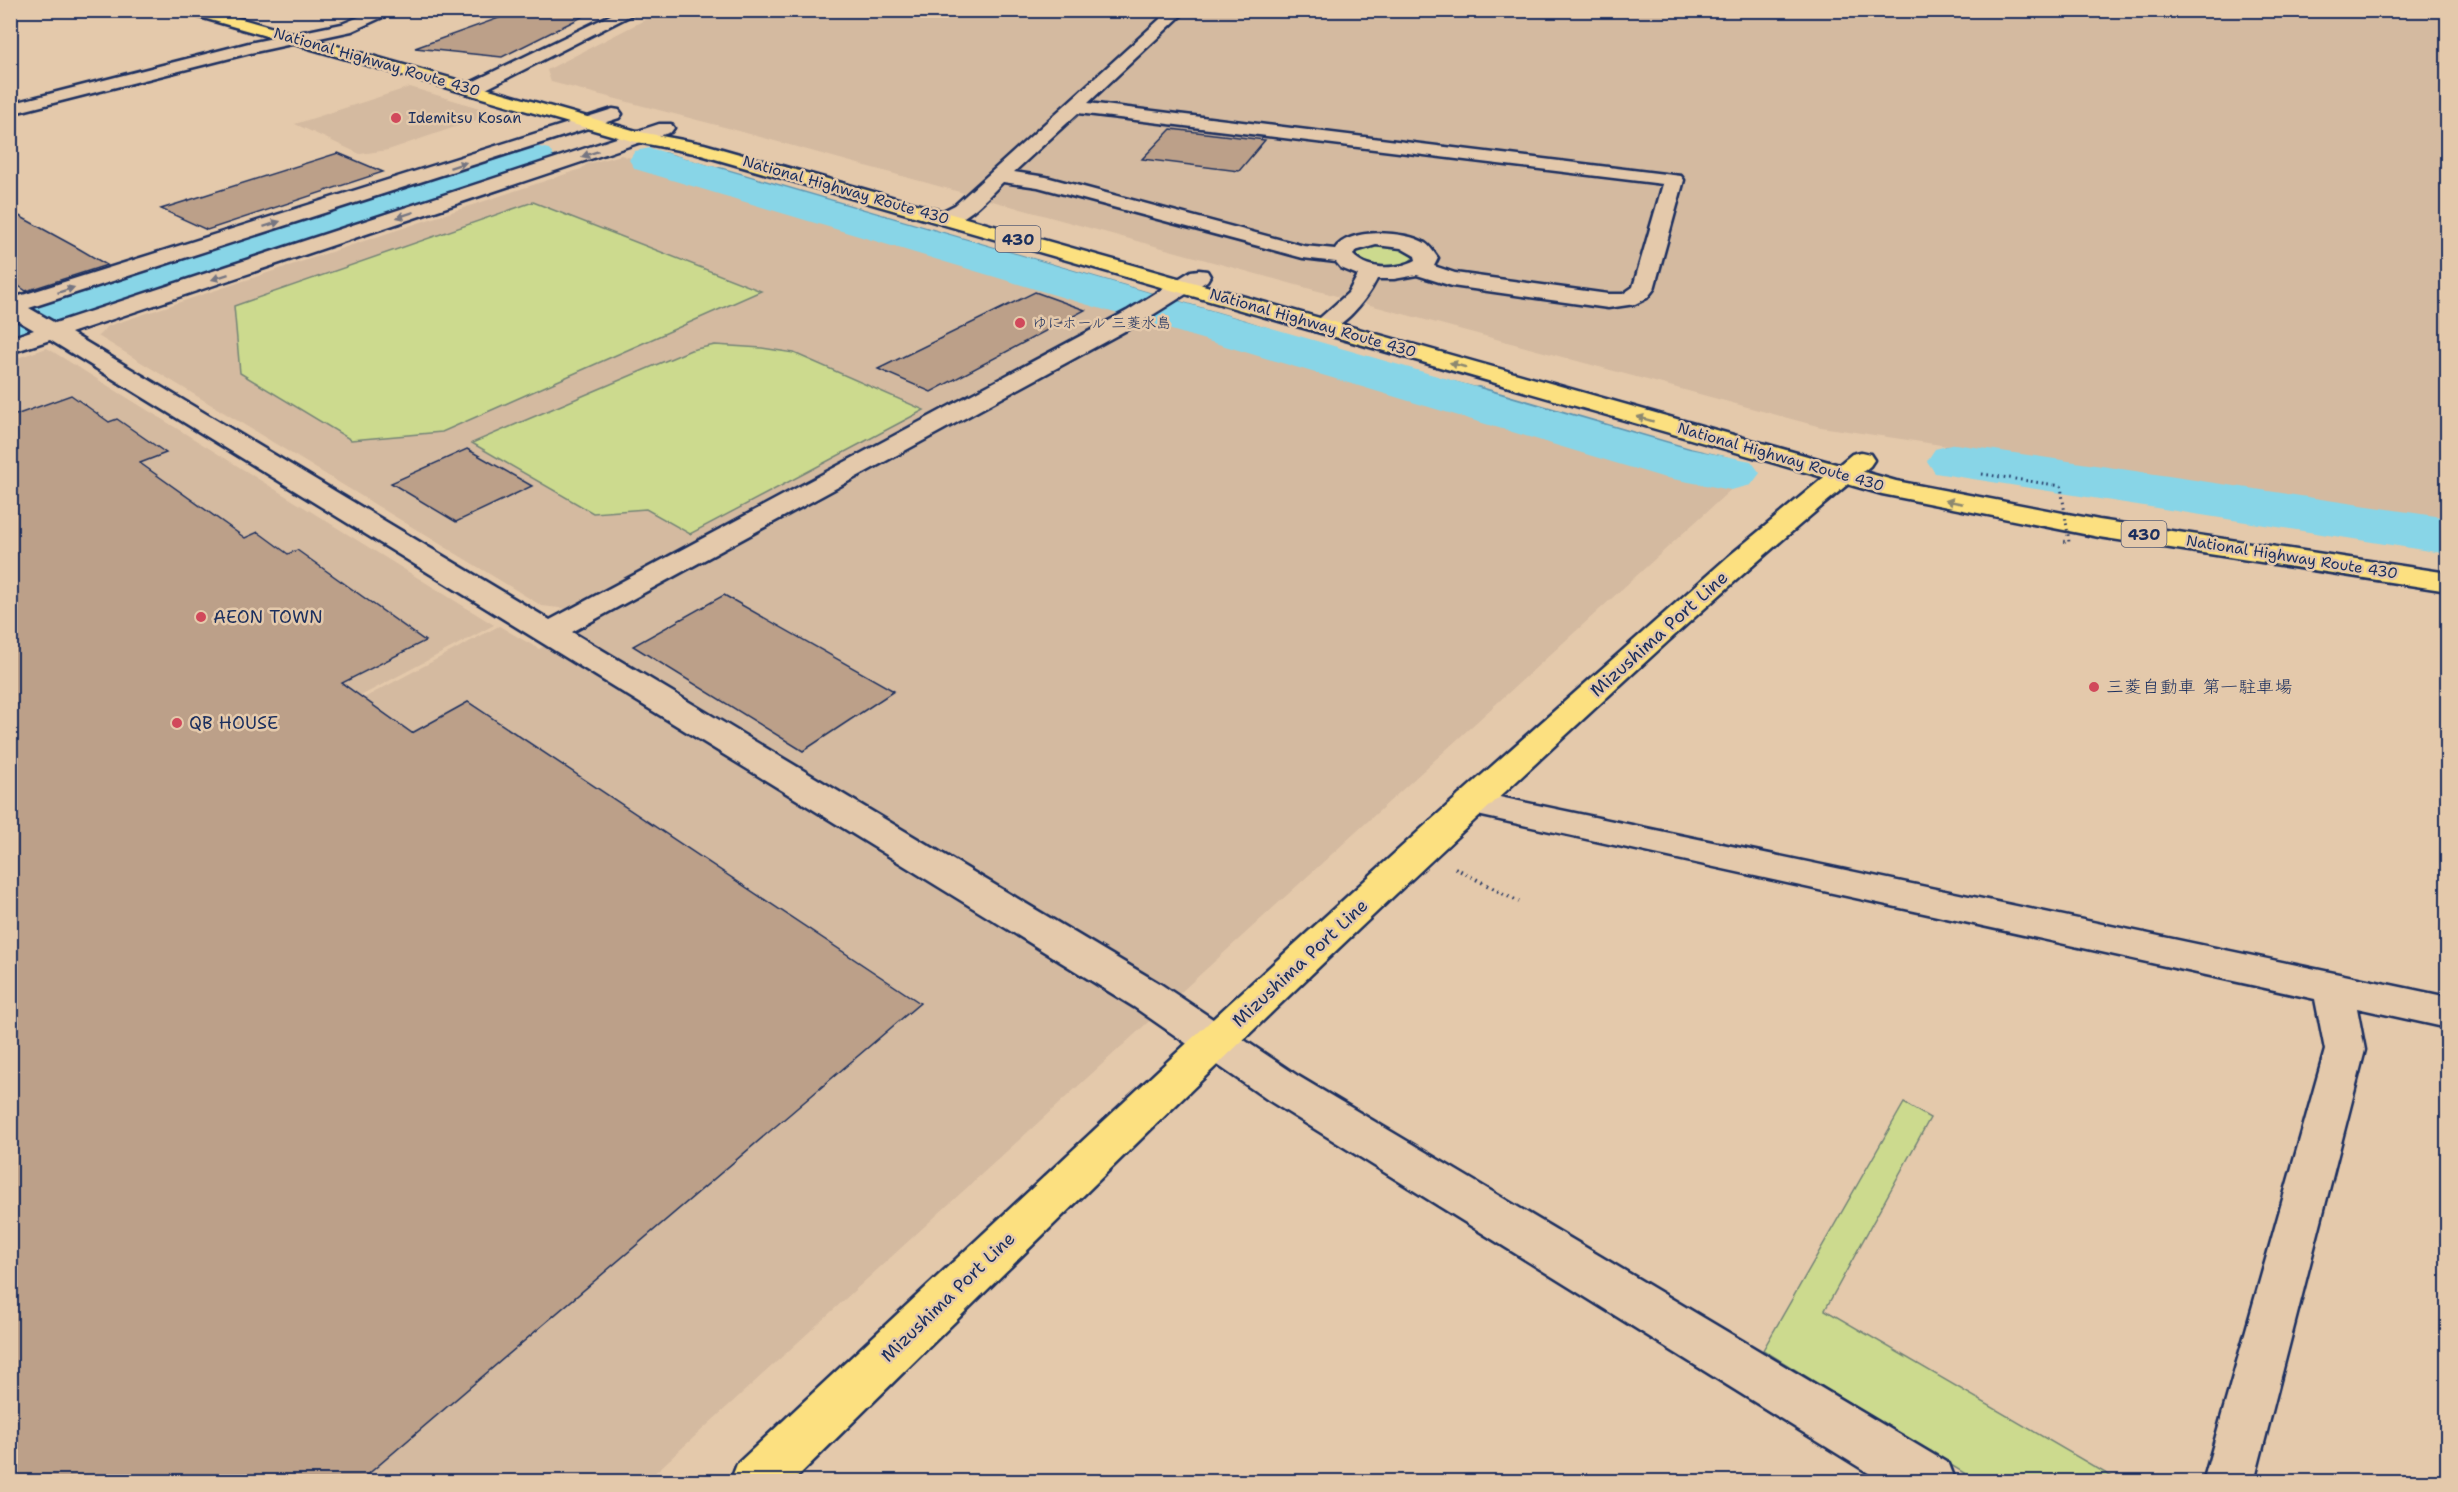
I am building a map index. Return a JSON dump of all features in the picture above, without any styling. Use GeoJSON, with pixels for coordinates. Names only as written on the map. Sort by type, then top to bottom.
{"type":"FeatureCollection","features":[{"type":"Feature","properties":{"kind":"main road","name":"National Highway Route 430"},"geometry":{"type":"LineString","coordinates":[[191,10],[638,137],[697,148],[953,214]]}},
{"type":"Feature","properties":{"kind":"main road","name":"National Highway Route 430"},"geometry":{"type":"LineString","coordinates":[[239,10],[665,128],[1184,286],[1329,320],[1852,467],[2031,498],[2448,564]]}},
{"type":"Feature","properties":{"kind":"main road","name":"National Highway Route 430"},"geometry":{"type":"LineString","coordinates":[[1852,467],[1920,494],[2006,511],[2448,582]]}},
{"type":"Feature","properties":{"kind":"main road","name":"Mizushima Port Line"},"geometry":{"type":"LineString","coordinates":[[755,1482],[1215,1042],[1471,803],[1796,511],[1852,467]]}},
{"type":"Feature","properties":{"kind":"street"},"geometry":{"type":"LineString","coordinates":[[10,109],[292,38],[324,33],[360,23],[391,10]]}},
{"type":"Feature","properties":{"kind":"street"},"geometry":{"type":"LineString","coordinates":[[472,89],[634,10]]}},
{"type":"Feature","properties":{"kind":"street"},"geometry":{"type":"LineString","coordinates":[[953,214],[998,176],[1180,10]]}},
{"type":"Feature","properties":{"kind":"street"},"geometry":{"type":"LineString","coordinates":[[1074,107],[1674,180],[1643,289],[1637,296],[1626,301],[1608,302],[1452,279],[1418,268]]}},
{"type":"Feature","properties":{"kind":"street"},"geometry":{"type":"LineString","coordinates":[[10,346],[25,315],[613,114]]}},
{"type":"Feature","properties":{"kind":"street"},"geometry":{"type":"LineString","coordinates":[[25,315],[665,128]]}},
{"type":"Feature","properties":{"kind":"street"},"geometry":{"type":"LineString","coordinates":[[998,176],[1039,182],[1303,252],[1342,256],[1352,266],[1371,271],[1394,273],[1418,268],[1425,264],[1427,258],[1425,252],[1408,243],[1376,239],[1354,243],[1346,247],[1342,256]]}},
{"type":"Feature","properties":{"kind":"street"},"geometry":{"type":"LineString","coordinates":[[1329,320],[1357,297],[1371,271]]}},
{"type":"Feature","properties":{"kind":"street"},"geometry":{"type":"LineString","coordinates":[[548,633],[1143,311],[1184,286]]}},
{"type":"Feature","properties":{"kind":"street"},"geometry":{"type":"LineString","coordinates":[[25,315],[1148,996],[1283,1088],[1931,1482]]}},
{"type":"Feature","properties":{"kind":"street"},"geometry":{"type":"LineString","coordinates":[[1471,803],[2448,1014]]}},
{"type":"Feature","properties":{"kind":"street"},"geometry":{"type":"LineString","coordinates":[[2228,1482],[2345,1050],[2334,989]]}},
{"type":"Feature","properties":{"kind":"path"},"geometry":{"type":"LineString","coordinates":[[1987,474],[2061,486],[2069,542],[2062,541]]}},
{"type":"Feature","properties":{"kind":"path"},"geometry":{"type":"LineString","coordinates":[[1455,868],[1519,902]]}},
{"type":"Feature","properties":{"kind":"shaded area"},"geometry":{"type":"Polygon","coordinates":[[[664,10],[2447,11],[2447,521],[1821,427],[728,128],[551,82],[547,70],[664,10]]]}},
{"type":"Feature","properties":{"kind":"shaded area","name":"Idemitsu Kosan"},"geometry":{"type":"Polygon","coordinates":[[[410,87],[496,113],[388,150],[360,154],[295,124],[410,87]]]}},
{"type":"Feature","properties":{"kind":"shaded area"},"geometry":{"type":"Polygon","coordinates":[[[621,155],[1131,307],[568,609],[542,606],[98,336],[108,326],[581,169],[587,164],[621,155]]]}},
{"type":"Feature","properties":{"kind":"shaded area"},"geometry":{"type":"Polygon","coordinates":[[[1153,315],[1673,471],[1738,483],[646,1481],[11,1482],[11,886],[499,626],[539,649],[1153,315]]]}},
{"type":"Feature","properties":{"kind":"shaded area","name":"AEON TOWN"},"geometry":{"type":"Polygon","coordinates":[[[47,348],[494,625],[11,882],[11,360],[47,348]]]}},
{"type":"Feature","properties":{"kind":"green space"},"geometry":{"type":"Polygon","coordinates":[[[533,202],[761,291],[442,432],[351,440],[240,373],[234,306],[533,202]]]}},
{"type":"Feature","properties":{"kind":"green space"},"geometry":{"type":"Polygon","coordinates":[[[1374,246],[1400,249],[1411,253],[1413,258],[1401,265],[1384,266],[1367,262],[1355,255],[1361,249],[1374,246]]]}},
{"type":"Feature","properties":{"kind":"green space"},"geometry":{"type":"Polygon","coordinates":[[[715,345],[794,353],[924,410],[690,534],[646,509],[593,513],[472,443],[691,350],[715,345]]]}},
{"type":"Feature","properties":{"kind":"green space"},"geometry":{"type":"Polygon","coordinates":[[[1904,1103],[1930,1118],[1825,1310],[2119,1481],[1977,1481],[1763,1350],[1904,1103]]]}},
{"type":"Feature","properties":{"kind":"building"},"geometry":{"type":"Polygon","coordinates":[[[521,10],[596,10],[502,57],[415,48],[521,10]]]}},
{"type":"Feature","properties":{"kind":"building"},"geometry":{"type":"Polygon","coordinates":[[[1171,129],[1265,140],[1239,171],[1142,159],[1171,129]]]}},
{"type":"Feature","properties":{"kind":"building"},"geometry":{"type":"Polygon","coordinates":[[[338,153],[383,172],[207,230],[161,209],[338,153]]]}},
{"type":"Feature","properties":{"kind":"building"},"geometry":{"type":"Polygon","coordinates":[[[10,211],[107,265],[26,291],[10,280],[10,211]]]}},
{"type":"Feature","properties":{"kind":"building"},"geometry":{"type":"Polygon","coordinates":[[[1035,292],[1085,310],[931,392],[878,369],[1035,292]]]}},
{"type":"Feature","properties":{"kind":"building"},"geometry":{"type":"Polygon","coordinates":[[[71,395],[109,422],[117,419],[166,453],[140,463],[245,538],[258,532],[288,554],[297,550],[425,641],[342,683],[412,733],[468,702],[920,1003],[359,1482],[10,1482],[10,417],[71,395]]]}},
{"type":"Feature","properties":{"kind":"building"},"geometry":{"type":"Polygon","coordinates":[[[467,449],[532,486],[456,522],[391,483],[467,449]]]}},
{"type":"Feature","properties":{"kind":"building"},"geometry":{"type":"Polygon","coordinates":[[[724,595],[894,691],[803,751],[633,646],[724,595]]]}},
{"type":"Feature","properties":{"kind":"waterway"},"geometry":{"type":"LineString","coordinates":[[474,173],[529,155]]}},
{"type":"Feature","properties":{"kind":"waterway"},"geometry":{"type":"LineString","coordinates":[[664,155],[725,173]]}},
{"type":"Feature","properties":{"kind":"waterway"},"geometry":{"type":"LineString","coordinates":[[10,329],[535,158]]}},
{"type":"Feature","properties":{"kind":"waterway"},"geometry":{"type":"LineString","coordinates":[[650,160],[1682,465],[1731,473]]}},
{"type":"Feature","properties":{"kind":"waterway"},"geometry":{"type":"LineString","coordinates":[[10,322],[478,171]]}},
{"type":"Feature","properties":{"kind":"waterway"},"geometry":{"type":"LineString","coordinates":[[720,171],[1245,324],[1337,354],[1484,393]]}},
{"type":"Feature","properties":{"kind":"waterway"},"geometry":{"type":"LineString","coordinates":[[1478,391],[1690,453],[1725,461]]}},
{"type":"Feature","properties":{"kind":"waterway"},"geometry":{"type":"LineString","coordinates":[[1947,451],[2448,525]]}},
{"type":"Feature","properties":{"kind":"waterway"},"geometry":{"type":"LineString","coordinates":[[1955,461],[2448,536]]}},
{"type":"Feature","properties":{"kind":"place","name":"Idemitsu Kosan"},"geometry":{"type":"Point","coordinates":[396,118]}},
{"type":"Feature","properties":{"kind":"place","name":"ゆにホール 三菱水島"},"geometry":{"type":"Point","coordinates":[1020,323]}},
{"type":"Feature","properties":{"kind":"place","name":"AEON TOWN"},"geometry":{"type":"Point","coordinates":[201,617]}},
{"type":"Feature","properties":{"kind":"place","name":"三菱自動車 第一駐車場"},"geometry":{"type":"Point","coordinates":[2094,687]}},
{"type":"Feature","properties":{"kind":"place","name":"QB HOUSE"},"geometry":{"type":"Point","coordinates":[177,723]}}]}
